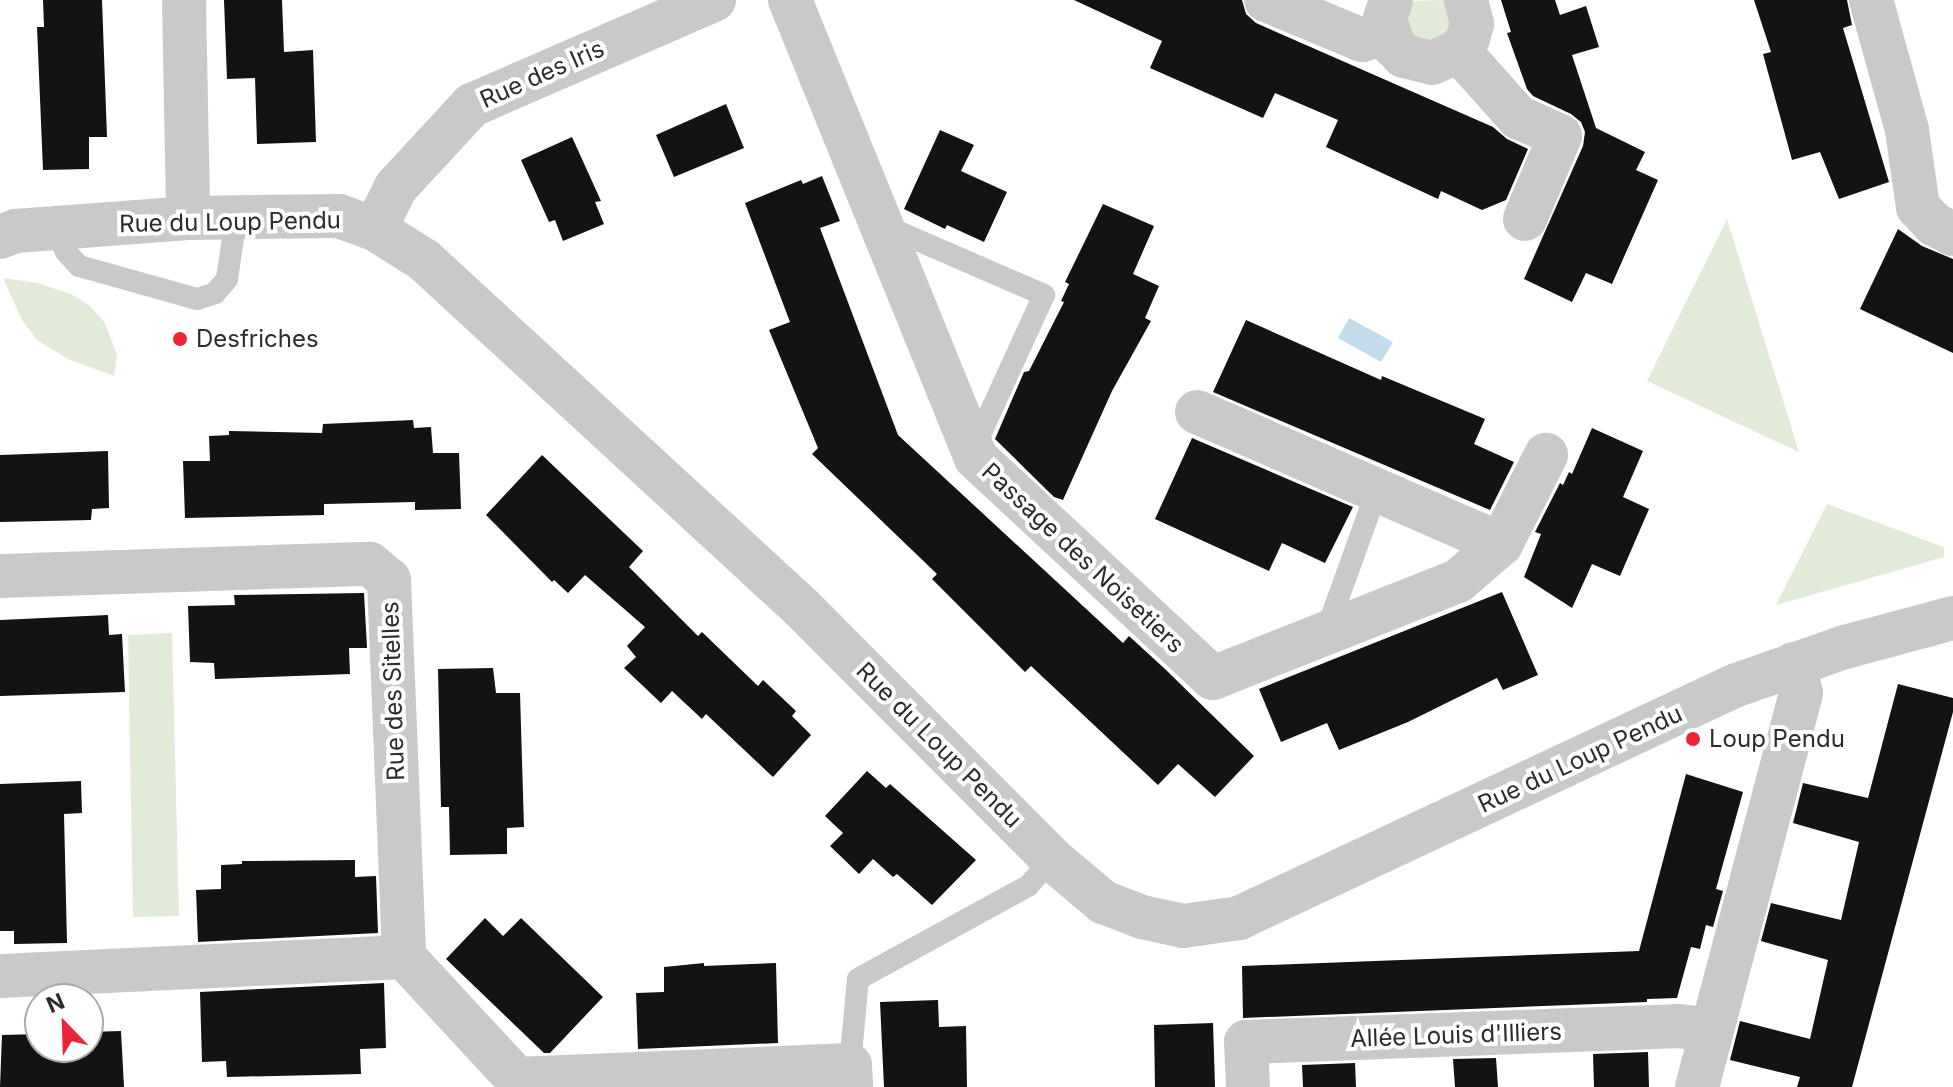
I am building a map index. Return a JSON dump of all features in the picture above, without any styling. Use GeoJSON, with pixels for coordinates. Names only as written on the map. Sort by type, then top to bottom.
{"type":"FeatureCollection","features":[{"type":"Feature","properties":{"kind":"street"},"geometry":{"type":"LineString","coordinates":[[184,0],[188,218]]}},
{"type":"Feature","properties":{"kind":"street","name":"Rue des Iris"},"geometry":{"type":"LineString","coordinates":[[375,229],[396,187],[472,105],[714,0]]}},
{"type":"Feature","properties":{"kind":"street","name":"Passage des Noisetiers"},"geometry":{"type":"LineString","coordinates":[[790,0],[976,458],[1213,678],[1458,581],[1501,544],[1546,455]]}},
{"type":"Feature","properties":{"kind":"street"},"geometry":{"type":"LineString","coordinates":[[1266,0],[1362,40],[1389,16]]}},
{"type":"Feature","properties":{"kind":"street"},"geometry":{"type":"LineString","coordinates":[[1389,16],[1394,46],[1418,62],[1446,59],[1459,51],[1472,24],[1466,0]]}},
{"type":"Feature","properties":{"kind":"street"},"geometry":{"type":"LineString","coordinates":[[1871,0],[1907,130],[1918,207],[1934,224],[1953,234]]}},
{"type":"Feature","properties":{"kind":"street"},"geometry":{"type":"LineString","coordinates":[[1459,51],[1518,117],[1560,136],[1525,219]]}},
{"type":"Feature","properties":{"kind":"street","name":"Rue du Loup Pendu"},"geometry":{"type":"LineString","coordinates":[[0,237],[16,231],[188,218],[339,216],[375,229],[424,260],[802,608],[1052,859],[1103,902],[1142,917],[1183,926],[1239,918],[1734,686],[1793,664],[1953,618]]}},
{"type":"Feature","properties":{"kind":"street"},"geometry":{"type":"LineString","coordinates":[[1197,412],[1501,544]]}},
{"type":"Feature","properties":{"kind":"street","name":"Rue des Sitelles"},"geometry":{"type":"LineString","coordinates":[[0,576],[370,564],[389,580],[404,957]]}},
{"type":"Feature","properties":{"kind":"street"},"geometry":{"type":"LineString","coordinates":[[1697,1087],[1801,693],[1793,664]]}},
{"type":"Feature","properties":{"kind":"street"},"geometry":{"type":"LineString","coordinates":[[0,976],[404,957],[517,1083],[851,1076]]}},
{"type":"Feature","properties":{"kind":"street","name":"Allée Louis d'Illiers"},"geometry":{"type":"LineString","coordinates":[[1248,1087],[1246,1042],[1676,1026],[1710,1029]]}},
{"type":"Feature","properties":{"kind":"lane"},"geometry":{"type":"LineString","coordinates":[[55,228],[66,252],[79,266],[197,299],[215,293],[227,279],[236,217]]}},
{"type":"Feature","properties":{"kind":"lane"},"geometry":{"type":"LineString","coordinates":[[882,225],[1044,295],[973,450]]}},
{"type":"Feature","properties":{"kind":"lane"},"geometry":{"type":"LineString","coordinates":[[1325,634],[1377,490]]}},
{"type":"Feature","properties":{"kind":"lane"},"geometry":{"type":"LineString","coordinates":[[851,1076],[858,979],[1028,886],[1052,859]]}},
{"type":"Feature","properties":{"kind":"green space"},"geometry":{"type":"Polygon","coordinates":[[[1444,0],[1454,13],[1443,43],[1410,41],[1405,8],[1411,1],[1444,0]]]}},
{"type":"Feature","properties":{"kind":"green space"},"geometry":{"type":"Polygon","coordinates":[[[1727,219],[1799,452],[1647,381],[1727,219]]]}},
{"type":"Feature","properties":{"kind":"green space"},"geometry":{"type":"Polygon","coordinates":[[[3,278],[37,283],[71,294],[90,306],[105,323],[117,355],[114,376],[68,359],[37,340],[22,320],[3,278]]]}},
{"type":"Feature","properties":{"kind":"green space"},"geometry":{"type":"Polygon","coordinates":[[[1827,504],[1944,547],[1944,557],[1776,605],[1827,504]]]}},
{"type":"Feature","properties":{"kind":"green space"},"geometry":{"type":"Polygon","coordinates":[[[172,633],[179,916],[133,917],[128,635],[172,633]]]}},
{"type":"Feature","properties":{"kind":"water"},"geometry":{"type":"Polygon","coordinates":[[[1349,318],[1393,342],[1381,362],[1338,338],[1349,318]]]}},
{"type":"Feature","properties":{"kind":"building"},"geometry":{"type":"Polygon","coordinates":[[[43,0],[102,0],[107,137],[89,137],[89,169],[43,170],[37,27],[44,27],[43,0]]]}},
{"type":"Feature","properties":{"kind":"building"},"geometry":{"type":"Polygon","coordinates":[[[224,0],[282,0],[284,52],[313,50],[316,142],[257,144],[255,78],[227,79],[224,0]]]}},
{"type":"Feature","properties":{"kind":"building"},"geometry":{"type":"Polygon","coordinates":[[[1074,0],[1242,0],[1246,14],[1256,23],[1493,127],[1507,139],[1528,149],[1506,200],[1482,210],[1441,191],[1438,199],[1326,147],[1338,120],[1275,93],[1263,118],[1150,68],[1162,41],[1074,0]]]}},
{"type":"Feature","properties":{"kind":"building"},"geometry":{"type":"Polygon","coordinates":[[[1501,0],[1555,0],[1560,15],[1586,6],[1599,47],[1572,55],[1596,128],[1645,152],[1636,170],[1658,180],[1612,284],[1586,273],[1572,302],[1524,279],[1583,146],[1585,132],[1581,122],[1571,114],[1533,96],[1527,89],[1507,33],[1511,32],[1501,0]]]}},
{"type":"Feature","properties":{"kind":"building"},"geometry":{"type":"Polygon","coordinates":[[[1754,0],[1847,0],[1852,25],[1843,28],[1889,182],[1839,199],[1820,152],[1792,160],[1763,54],[1771,52],[1754,0]]]}},
{"type":"Feature","properties":{"kind":"building"},"geometry":{"type":"Polygon","coordinates":[[[726,104],[744,148],[674,177],[656,135],[726,104]]]}},
{"type":"Feature","properties":{"kind":"building"},"geometry":{"type":"Polygon","coordinates":[[[940,130],[974,145],[961,171],[1007,192],[984,242],[947,225],[945,229],[904,209],[940,130]]]}},
{"type":"Feature","properties":{"kind":"building"},"geometry":{"type":"Polygon","coordinates":[[[572,137],[601,201],[595,202],[604,224],[563,241],[555,220],[549,222],[521,160],[572,137]]]}},
{"type":"Feature","properties":{"kind":"building"},"geometry":{"type":"Polygon","coordinates":[[[822,176],[840,221],[820,228],[898,435],[1123,643],[1129,636],[1254,756],[1215,797],[1178,764],[1158,785],[1031,666],[1025,672],[932,579],[937,574],[812,454],[818,448],[769,330],[790,322],[745,203],[801,180],[803,184],[822,176]]]}},
{"type":"Feature","properties":{"kind":"building"},"geometry":{"type":"Polygon","coordinates":[[[1103,204],[1154,226],[1133,274],[1159,286],[1145,318],[1151,321],[1112,391],[1063,500],[1054,497],[995,439],[1024,372],[1029,371],[1064,302],[1061,301],[1069,284],[1065,282],[1103,204]]]}},
{"type":"Feature","properties":{"kind":"building"},"geometry":{"type":"Polygon","coordinates":[[[1898,229],[1922,246],[1953,259],[1953,353],[1860,309],[1898,229]]]}},
{"type":"Feature","properties":{"kind":"building"},"geometry":{"type":"Polygon","coordinates":[[[1246,320],[1381,380],[1382,376],[1485,419],[1474,444],[1514,462],[1490,510],[1213,392],[1246,320]]]}},
{"type":"Feature","properties":{"kind":"building"},"geometry":{"type":"Polygon","coordinates":[[[413,420],[414,428],[431,427],[433,453],[459,453],[461,509],[415,510],[415,502],[324,504],[324,515],[185,518],[183,461],[210,461],[209,436],[229,435],[229,431],[322,433],[323,424],[413,420]]]}},
{"type":"Feature","properties":{"kind":"building"},"geometry":{"type":"Polygon","coordinates":[[[1592,428],[1643,451],[1623,497],[1649,509],[1620,576],[1592,564],[1572,608],[1524,577],[1541,534],[1535,532],[1560,483],[1563,485],[1569,472],[1572,474],[1592,428]]]}},
{"type":"Feature","properties":{"kind":"building"},"geometry":{"type":"Polygon","coordinates":[[[1192,438],[1353,507],[1325,563],[1282,543],[1269,571],[1155,519],[1192,438]]]}},
{"type":"Feature","properties":{"kind":"building"},"geometry":{"type":"Polygon","coordinates":[[[108,451],[109,508],[92,509],[91,520],[0,522],[0,455],[108,451]]]}},
{"type":"Feature","properties":{"kind":"building"},"geometry":{"type":"Polygon","coordinates":[[[542,455],[643,551],[629,567],[698,636],[702,632],[758,686],[763,680],[796,711],[792,716],[811,735],[773,777],[706,714],[702,719],[672,691],[661,703],[624,668],[636,657],[627,646],[645,627],[585,575],[568,593],[554,580],[552,582],[486,515],[542,455]]]}},
{"type":"Feature","properties":{"kind":"building"},"geometry":{"type":"Polygon","coordinates":[[[1502,592],[1538,675],[1503,690],[1497,678],[1408,722],[1339,750],[1327,723],[1281,742],[1259,689],[1502,592]]]}},
{"type":"Feature","properties":{"kind":"building"},"geometry":{"type":"Polygon","coordinates":[[[364,593],[367,648],[349,648],[350,674],[215,679],[214,663],[190,662],[188,606],[235,605],[234,595],[364,593]]]}},
{"type":"Feature","properties":{"kind":"building"},"geometry":{"type":"Polygon","coordinates":[[[108,615],[109,635],[122,634],[125,692],[0,696],[0,620],[108,615]]]}},
{"type":"Feature","properties":{"kind":"building"},"geometry":{"type":"Polygon","coordinates":[[[493,668],[496,693],[520,693],[524,827],[507,828],[507,854],[450,855],[449,807],[441,807],[438,669],[493,668]]]}},
{"type":"Feature","properties":{"kind":"building"},"geometry":{"type":"Polygon","coordinates":[[[1898,684],[1953,698],[1953,712],[1852,1087],[1797,1087],[1800,1077],[1730,1060],[1740,1021],[1810,1039],[1828,960],[1761,941],[1771,903],[1841,920],[1859,842],[1793,823],[1803,783],[1868,798],[1898,684]]]}},
{"type":"Feature","properties":{"kind":"building"},"geometry":{"type":"Polygon","coordinates":[[[867,771],[886,788],[890,784],[976,860],[932,905],[897,874],[893,877],[873,859],[859,874],[830,846],[843,833],[825,816],[867,771]]]}},
{"type":"Feature","properties":{"kind":"building"},"geometry":{"type":"Polygon","coordinates":[[[1686,774],[1743,792],[1716,889],[1723,891],[1713,927],[1706,925],[1700,949],[1691,947],[1677,998],[1647,999],[1647,1002],[1243,1018],[1242,966],[1639,951],[1686,774]]]}},
{"type":"Feature","properties":{"kind":"building"},"geometry":{"type":"Polygon","coordinates":[[[81,781],[82,813],[64,814],[67,943],[14,944],[14,931],[0,931],[0,784],[81,781]]]}},
{"type":"Feature","properties":{"kind":"building"},"geometry":{"type":"Polygon","coordinates":[[[355,860],[355,877],[376,876],[378,933],[198,942],[196,890],[221,889],[221,865],[242,864],[242,861],[355,860]]]}},
{"type":"Feature","properties":{"kind":"building"},"geometry":{"type":"Polygon","coordinates":[[[485,918],[503,936],[521,918],[603,997],[550,1053],[544,1053],[446,959],[485,918]]]}},
{"type":"Feature","properties":{"kind":"building"},"geometry":{"type":"Polygon","coordinates":[[[704,963],[704,966],[776,963],[778,1043],[638,1049],[636,993],[664,992],[664,967],[704,963]]]}},
{"type":"Feature","properties":{"kind":"building"},"geometry":{"type":"Polygon","coordinates":[[[384,983],[386,1048],[360,1049],[361,1074],[227,1077],[226,1061],[202,1062],[200,992],[384,983]]]}},
{"type":"Feature","properties":{"kind":"building"},"geometry":{"type":"Polygon","coordinates":[[[938,1000],[939,1027],[966,1026],[967,1087],[884,1087],[880,1002],[938,1000]]]}},
{"type":"Feature","properties":{"kind":"building"},"geometry":{"type":"Polygon","coordinates":[[[1213,1023],[1215,1087],[1155,1087],[1154,1025],[1213,1023]]]}},
{"type":"Feature","properties":{"kind":"building"},"geometry":{"type":"Polygon","coordinates":[[[121,1031],[124,1087],[0,1087],[2,1035],[24,1034],[24,1063],[104,1063],[104,1032],[121,1031]]]}},
{"type":"Feature","properties":{"kind":"building"},"geometry":{"type":"Polygon","coordinates":[[[1648,1052],[1649,1087],[1594,1087],[1593,1054],[1648,1052]]]}},
{"type":"Feature","properties":{"kind":"building"},"geometry":{"type":"Polygon","coordinates":[[[1496,1058],[1498,1087],[1455,1087],[1453,1059],[1496,1058]]]}},
{"type":"Feature","properties":{"kind":"building"},"geometry":{"type":"Polygon","coordinates":[[[1355,1063],[1356,1087],[1303,1087],[1302,1065],[1355,1063]]]}},
{"type":"Feature","properties":{"kind":"place","name":"Desfriches"},"geometry":{"type":"Point","coordinates":[180,339]}},
{"type":"Feature","properties":{"kind":"place","name":"Loup Pendu"},"geometry":{"type":"Point","coordinates":[1693,739]}}]}
